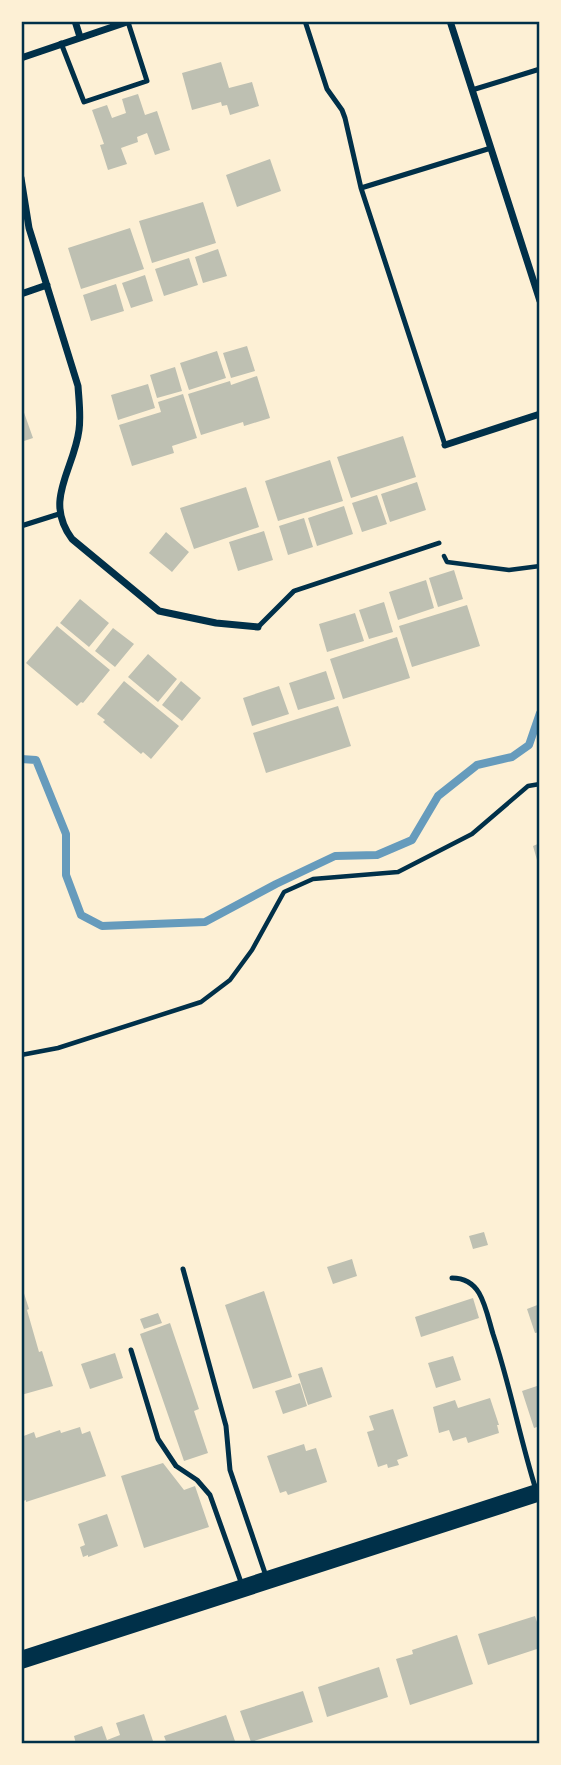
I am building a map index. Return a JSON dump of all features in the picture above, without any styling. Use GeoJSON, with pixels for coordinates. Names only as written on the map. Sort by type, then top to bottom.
{"type":"FeatureCollection","features":[{"type":"Feature","properties":{"kind":"main road"},"geometry":{"type":"LineString","coordinates":[[21,1660],[538,1493]]}},
{"type":"Feature","properties":{"kind":"street"},"geometry":{"type":"LineString","coordinates":[[75,21],[80,37]]}},
{"type":"Feature","properties":{"kind":"street"},"geometry":{"type":"LineString","coordinates":[[21,58],[129,21]]}},
{"type":"Feature","properties":{"kind":"street"},"geometry":{"type":"LineString","coordinates":[[450,21],[540,301]]}},
{"type":"Feature","properties":{"kind":"street"},"geometry":{"type":"LineString","coordinates":[[21,178],[29,228],[78,386],[79,432],[59,502],[59,514],[64,529],[72,539],[159,611],[216,623],[258,627]]}},
{"type":"Feature","properties":{"kind":"street"},"geometry":{"type":"LineString","coordinates":[[21,294],[47,285]]}},
{"type":"Feature","properties":{"kind":"street"},"geometry":{"type":"LineString","coordinates":[[445,444],[540,414]]}},
{"type":"Feature","properties":{"kind":"lane"},"geometry":{"type":"LineString","coordinates":[[61,43],[84,102],[148,81],[129,21]]}},
{"type":"Feature","properties":{"kind":"lane"},"geometry":{"type":"LineString","coordinates":[[305,21],[327,89],[345,118],[361,188],[445,444]]}},
{"type":"Feature","properties":{"kind":"lane"},"geometry":{"type":"LineString","coordinates":[[472,90],[540,69]]}},
{"type":"Feature","properties":{"kind":"lane"},"geometry":{"type":"LineString","coordinates":[[361,188],[491,148]]}},
{"type":"Feature","properties":{"kind":"lane"},"geometry":{"type":"LineString","coordinates":[[21,526],[59,514]]}},
{"type":"Feature","properties":{"kind":"lane"},"geometry":{"type":"LineString","coordinates":[[258,627],[293,591],[439,543]]}},
{"type":"Feature","properties":{"kind":"lane"},"geometry":{"type":"LineString","coordinates":[[183,1269],[226,1426],[230,1470],[268,1580]]}},
{"type":"Feature","properties":{"kind":"lane"},"geometry":{"type":"LineString","coordinates":[[452,1278],[467,1281],[479,1292],[503,1364],[525,1455],[538,1493]]}},
{"type":"Feature","properties":{"kind":"lane"},"geometry":{"type":"LineString","coordinates":[[131,1350],[158,1440],[176,1466],[197,1480],[210,1494],[243,1588]]}},
{"type":"Feature","properties":{"kind":"path"},"geometry":{"type":"LineString","coordinates":[[439,543],[447,562],[509,570],[540,566]]}},
{"type":"Feature","properties":{"kind":"path"},"geometry":{"type":"LineString","coordinates":[[21,1055],[58,1048],[201,1002],[230,980],[252,950],[284,892],[313,879],[398,872],[472,834],[528,786],[540,785]]}},
{"type":"Feature","properties":{"kind":"building"},"geometry":{"type":"Polygon","coordinates":[[[221,62],[229,88],[252,82],[259,106],[230,115],[227,105],[222,106],[221,102],[192,110],[182,73],[221,62]]]}},
{"type":"Feature","properties":{"kind":"building"},"geometry":{"type":"Polygon","coordinates":[[[138,94],[145,115],[157,111],[170,150],[155,155],[147,133],[137,137],[138,142],[121,148],[127,164],[108,170],[100,145],[104,144],[92,110],[107,105],[112,118],[126,113],[122,99],[138,94]]]}},
{"type":"Feature","properties":{"kind":"building"},"geometry":{"type":"Polygon","coordinates":[[[270,159],[281,191],[237,207],[226,175],[270,159]]]}},
{"type":"Feature","properties":{"kind":"building"},"geometry":{"type":"Polygon","coordinates":[[[203,202],[216,243],[152,263],[139,221],[203,202]]]}},
{"type":"Feature","properties":{"kind":"building"},"geometry":{"type":"Polygon","coordinates":[[[130,228],[144,269],[81,289],[68,248],[130,228]]]}},
{"type":"Feature","properties":{"kind":"building"},"geometry":{"type":"Polygon","coordinates":[[[218,249],[227,276],[203,283],[195,257],[218,249]]]}},
{"type":"Feature","properties":{"kind":"building"},"geometry":{"type":"Polygon","coordinates":[[[189,258],[198,285],[164,296],[155,269],[189,258]]]}},
{"type":"Feature","properties":{"kind":"building"},"geometry":{"type":"Polygon","coordinates":[[[145,275],[153,301],[131,308],[122,283],[145,275]]]}},
{"type":"Feature","properties":{"kind":"building"},"geometry":{"type":"Polygon","coordinates":[[[116,284],[124,311],[91,321],[83,295],[116,284]]]}},
{"type":"Feature","properties":{"kind":"building"},"geometry":{"type":"Polygon","coordinates":[[[247,346],[255,371],[231,378],[223,353],[247,346]]]}},
{"type":"Feature","properties":{"kind":"building"},"geometry":{"type":"Polygon","coordinates":[[[217,351],[226,378],[189,390],[180,363],[217,351]]]}},
{"type":"Feature","properties":{"kind":"building"},"geometry":{"type":"Polygon","coordinates":[[[175,367],[182,391],[157,398],[150,375],[175,367]]]}},
{"type":"Feature","properties":{"kind":"building"},"geometry":{"type":"Polygon","coordinates":[[[257,376],[270,418],[244,426],[243,422],[201,435],[188,394],[230,381],[231,385],[257,376]]]}},
{"type":"Feature","properties":{"kind":"building"},"geometry":{"type":"Polygon","coordinates":[[[148,384],[155,408],[118,420],[111,395],[148,384]]]}},
{"type":"Feature","properties":{"kind":"building"},"geometry":{"type":"Polygon","coordinates":[[[183,394],[197,438],[172,446],[174,453],[132,466],[119,425],[161,412],[158,402],[183,394]]]}},
{"type":"Feature","properties":{"kind":"building"},"geometry":{"type":"Polygon","coordinates":[[[21,404],[33,438],[21,442],[21,404]]]}},
{"type":"Feature","properties":{"kind":"building"},"geometry":{"type":"Polygon","coordinates":[[[403,436],[416,477],[351,498],[337,457],[403,436]]]}},
{"type":"Feature","properties":{"kind":"building"},"geometry":{"type":"Polygon","coordinates":[[[330,460],[343,501],[278,521],[265,481],[330,460]]]}},
{"type":"Feature","properties":{"kind":"building"},"geometry":{"type":"Polygon","coordinates":[[[417,482],[426,510],[390,522],[381,494],[417,482]]]}},
{"type":"Feature","properties":{"kind":"building"},"geometry":{"type":"Polygon","coordinates":[[[246,487],[259,527],[194,549],[180,508],[246,487]]]}},
{"type":"Feature","properties":{"kind":"building"},"geometry":{"type":"Polygon","coordinates":[[[377,495],[387,524],[362,532],[352,503],[377,495]]]}},
{"type":"Feature","properties":{"kind":"building"},"geometry":{"type":"Polygon","coordinates":[[[344,506],[353,534],[317,546],[308,518],[344,506]]]}},
{"type":"Feature","properties":{"kind":"building"},"geometry":{"type":"Polygon","coordinates":[[[304,518],[313,547],[288,555],[279,526],[304,518]]]}},
{"type":"Feature","properties":{"kind":"building"},"geometry":{"type":"Polygon","coordinates":[[[264,531],[273,560],[238,571],[229,542],[264,531]]]}},
{"type":"Feature","properties":{"kind":"building"},"geometry":{"type":"Polygon","coordinates":[[[166,532],[189,552],[172,572],[149,553],[166,532]]]}},
{"type":"Feature","properties":{"kind":"building"},"geometry":{"type":"Polygon","coordinates":[[[454,570],[463,599],[438,607],[429,578],[454,570]]]}},
{"type":"Feature","properties":{"kind":"building"},"geometry":{"type":"Polygon","coordinates":[[[426,580],[434,608],[398,620],[389,592],[426,580]]]}},
{"type":"Feature","properties":{"kind":"building"},"geometry":{"type":"Polygon","coordinates":[[[80,599],[109,623],[89,647],[60,623],[80,599]]]}},
{"type":"Feature","properties":{"kind":"building"},"geometry":{"type":"Polygon","coordinates":[[[384,602],[393,632],[369,639],[359,610],[384,602]]]}},
{"type":"Feature","properties":{"kind":"building"},"geometry":{"type":"Polygon","coordinates":[[[467,605],[480,646],[412,667],[399,626],[467,605]]]}},
{"type":"Feature","properties":{"kind":"building"},"geometry":{"type":"Polygon","coordinates":[[[355,613],[364,641],[327,652],[319,624],[355,613]]]}},
{"type":"Feature","properties":{"kind":"building"},"geometry":{"type":"Polygon","coordinates":[[[57,626],[110,670],[83,703],[77,706],[26,663],[57,626]]]}},
{"type":"Feature","properties":{"kind":"building"},"geometry":{"type":"Polygon","coordinates":[[[113,628],[134,644],[115,667],[95,651],[113,628]]]}},
{"type":"Feature","properties":{"kind":"building"},"geometry":{"type":"Polygon","coordinates":[[[397,637],[410,678],[343,699],[330,659],[397,637]]]}},
{"type":"Feature","properties":{"kind":"building"},"geometry":{"type":"Polygon","coordinates":[[[148,654],[177,679],[158,702],[128,677],[148,654]]]}},
{"type":"Feature","properties":{"kind":"building"},"geometry":{"type":"Polygon","coordinates":[[[326,671],[335,699],[298,710],[289,683],[326,671]]]}},
{"type":"Feature","properties":{"kind":"building"},"geometry":{"type":"Polygon","coordinates":[[[124,681],[179,726],[151,759],[143,752],[141,754],[97,714],[124,681]]]}},
{"type":"Feature","properties":{"kind":"building"},"geometry":{"type":"Polygon","coordinates":[[[181,681],[201,698],[182,721],[162,705],[181,681]]]}},
{"type":"Feature","properties":{"kind":"building"},"geometry":{"type":"Polygon","coordinates":[[[279,686],[289,714],[252,726],[243,698],[279,686]]]}},
{"type":"Feature","properties":{"kind":"building"},"geometry":{"type":"Polygon","coordinates":[[[338,706],[351,746],[266,773],[253,733],[338,706]]]}},
{"type":"Feature","properties":{"kind":"building"},"geometry":{"type":"Polygon","coordinates":[[[540,843],[540,867],[539,867],[533,846],[540,843]]]}},
{"type":"Feature","properties":{"kind":"building"},"geometry":{"type":"Polygon","coordinates":[[[484,1232],[488,1245],[473,1249],[469,1236],[484,1232]]]}},
{"type":"Feature","properties":{"kind":"building"},"geometry":{"type":"Polygon","coordinates":[[[352,1259],[357,1276],[333,1284],[327,1267],[352,1259]]]}},
{"type":"Feature","properties":{"kind":"building"},"geometry":{"type":"Polygon","coordinates":[[[21,1284],[39,1352],[42,1351],[53,1386],[21,1395],[21,1284]]]}},
{"type":"Feature","properties":{"kind":"building"},"geometry":{"type":"Polygon","coordinates":[[[264,1291],[292,1377],[253,1389],[225,1305],[264,1291]]]}},
{"type":"Feature","properties":{"kind":"building"},"geometry":{"type":"Polygon","coordinates":[[[473,1298],[479,1318],[421,1337],[415,1317],[473,1298]]]}},
{"type":"Feature","properties":{"kind":"building"},"geometry":{"type":"Polygon","coordinates":[[[540,1304],[540,1332],[535,1333],[527,1309],[540,1304]]]}},
{"type":"Feature","properties":{"kind":"building"},"geometry":{"type":"Polygon","coordinates":[[[158,1313],[162,1323],[144,1329],[140,1319],[158,1313]]]}},
{"type":"Feature","properties":{"kind":"building"},"geometry":{"type":"Polygon","coordinates":[[[170,1323],[199,1409],[194,1411],[208,1453],[184,1461],[140,1334],[170,1323]]]}},
{"type":"Feature","properties":{"kind":"building"},"geometry":{"type":"Polygon","coordinates":[[[115,1353],[123,1378],[90,1389],[81,1364],[115,1353]]]}},
{"type":"Feature","properties":{"kind":"building"},"geometry":{"type":"Polygon","coordinates":[[[453,1356],[461,1380],[436,1388],[428,1363],[453,1356]]]}},
{"type":"Feature","properties":{"kind":"building"},"geometry":{"type":"Polygon","coordinates":[[[322,1367],[332,1397],[308,1405],[298,1374],[322,1367]]]}},
{"type":"Feature","properties":{"kind":"building"},"geometry":{"type":"Polygon","coordinates":[[[300,1383],[307,1406],[283,1414],[275,1391],[300,1383]]]}},
{"type":"Feature","properties":{"kind":"building"},"geometry":{"type":"Polygon","coordinates":[[[540,1385],[540,1426],[534,1428],[522,1391],[540,1385]]]}},
{"type":"Feature","properties":{"kind":"building"},"geometry":{"type":"Polygon","coordinates":[[[490,1398],[499,1433],[468,1443],[466,1437],[453,1441],[449,1430],[439,1433],[433,1407],[455,1400],[458,1408],[490,1398]]]}},
{"type":"Feature","properties":{"kind":"building"},"geometry":{"type":"Polygon","coordinates":[[[393,1409],[408,1456],[397,1460],[399,1465],[388,1468],[387,1464],[378,1467],[367,1432],[374,1430],[369,1416],[393,1409]]]}},
{"type":"Feature","properties":{"kind":"building"},"geometry":{"type":"Polygon","coordinates":[[[80,1427],[82,1434],[90,1431],[106,1476],[21,1502],[21,1437],[34,1432],[36,1438],[80,1427]]]}},
{"type":"Feature","properties":{"kind":"building"},"geometry":{"type":"Polygon","coordinates":[[[304,1444],[306,1451],[316,1448],[327,1482],[288,1495],[286,1491],[280,1493],[267,1456],[304,1444]]]}},
{"type":"Feature","properties":{"kind":"building"},"geometry":{"type":"Polygon","coordinates":[[[163,1463],[184,1490],[195,1486],[209,1527],[144,1548],[121,1476],[163,1463]]]}},
{"type":"Feature","properties":{"kind":"building"},"geometry":{"type":"Polygon","coordinates":[[[107,1514],[118,1546],[83,1557],[80,1547],[85,1545],[78,1524],[107,1514]]]}},
{"type":"Feature","properties":{"kind":"building"},"geometry":{"type":"Polygon","coordinates":[[[535,1616],[540,1631],[540,1648],[488,1665],[478,1634],[535,1616]]]}},
{"type":"Feature","properties":{"kind":"building"},"geometry":{"type":"Polygon","coordinates":[[[457,1635],[473,1684],[410,1705],[396,1659],[413,1654],[412,1650],[457,1635]]]}},
{"type":"Feature","properties":{"kind":"building"},"geometry":{"type":"Polygon","coordinates":[[[379,1667],[388,1697],[327,1717],[318,1687],[379,1667]]]}},
{"type":"Feature","properties":{"kind":"building"},"geometry":{"type":"Polygon","coordinates":[[[303,1691],[313,1722],[251,1742],[240,1711],[303,1691]]]}},
{"type":"Feature","properties":{"kind":"building"},"geometry":{"type":"Polygon","coordinates":[[[144,1714],[154,1744],[76,1744],[74,1736],[102,1726],[107,1740],[120,1735],[116,1723],[144,1714]]]}},
{"type":"Feature","properties":{"kind":"building"},"geometry":{"type":"Polygon","coordinates":[[[226,1715],[236,1744],[167,1744],[164,1736],[226,1715]]]}},
{"type":"Feature","properties":{"kind":"waterway"},"geometry":{"type":"LineString","coordinates":[[21,759],[36,760],[66,834],[66,875],[81,915],[102,926],[205,922],[335,856],[377,855],[412,840],[438,796],[477,765],[512,757],[529,745],[540,713]]}}]}
